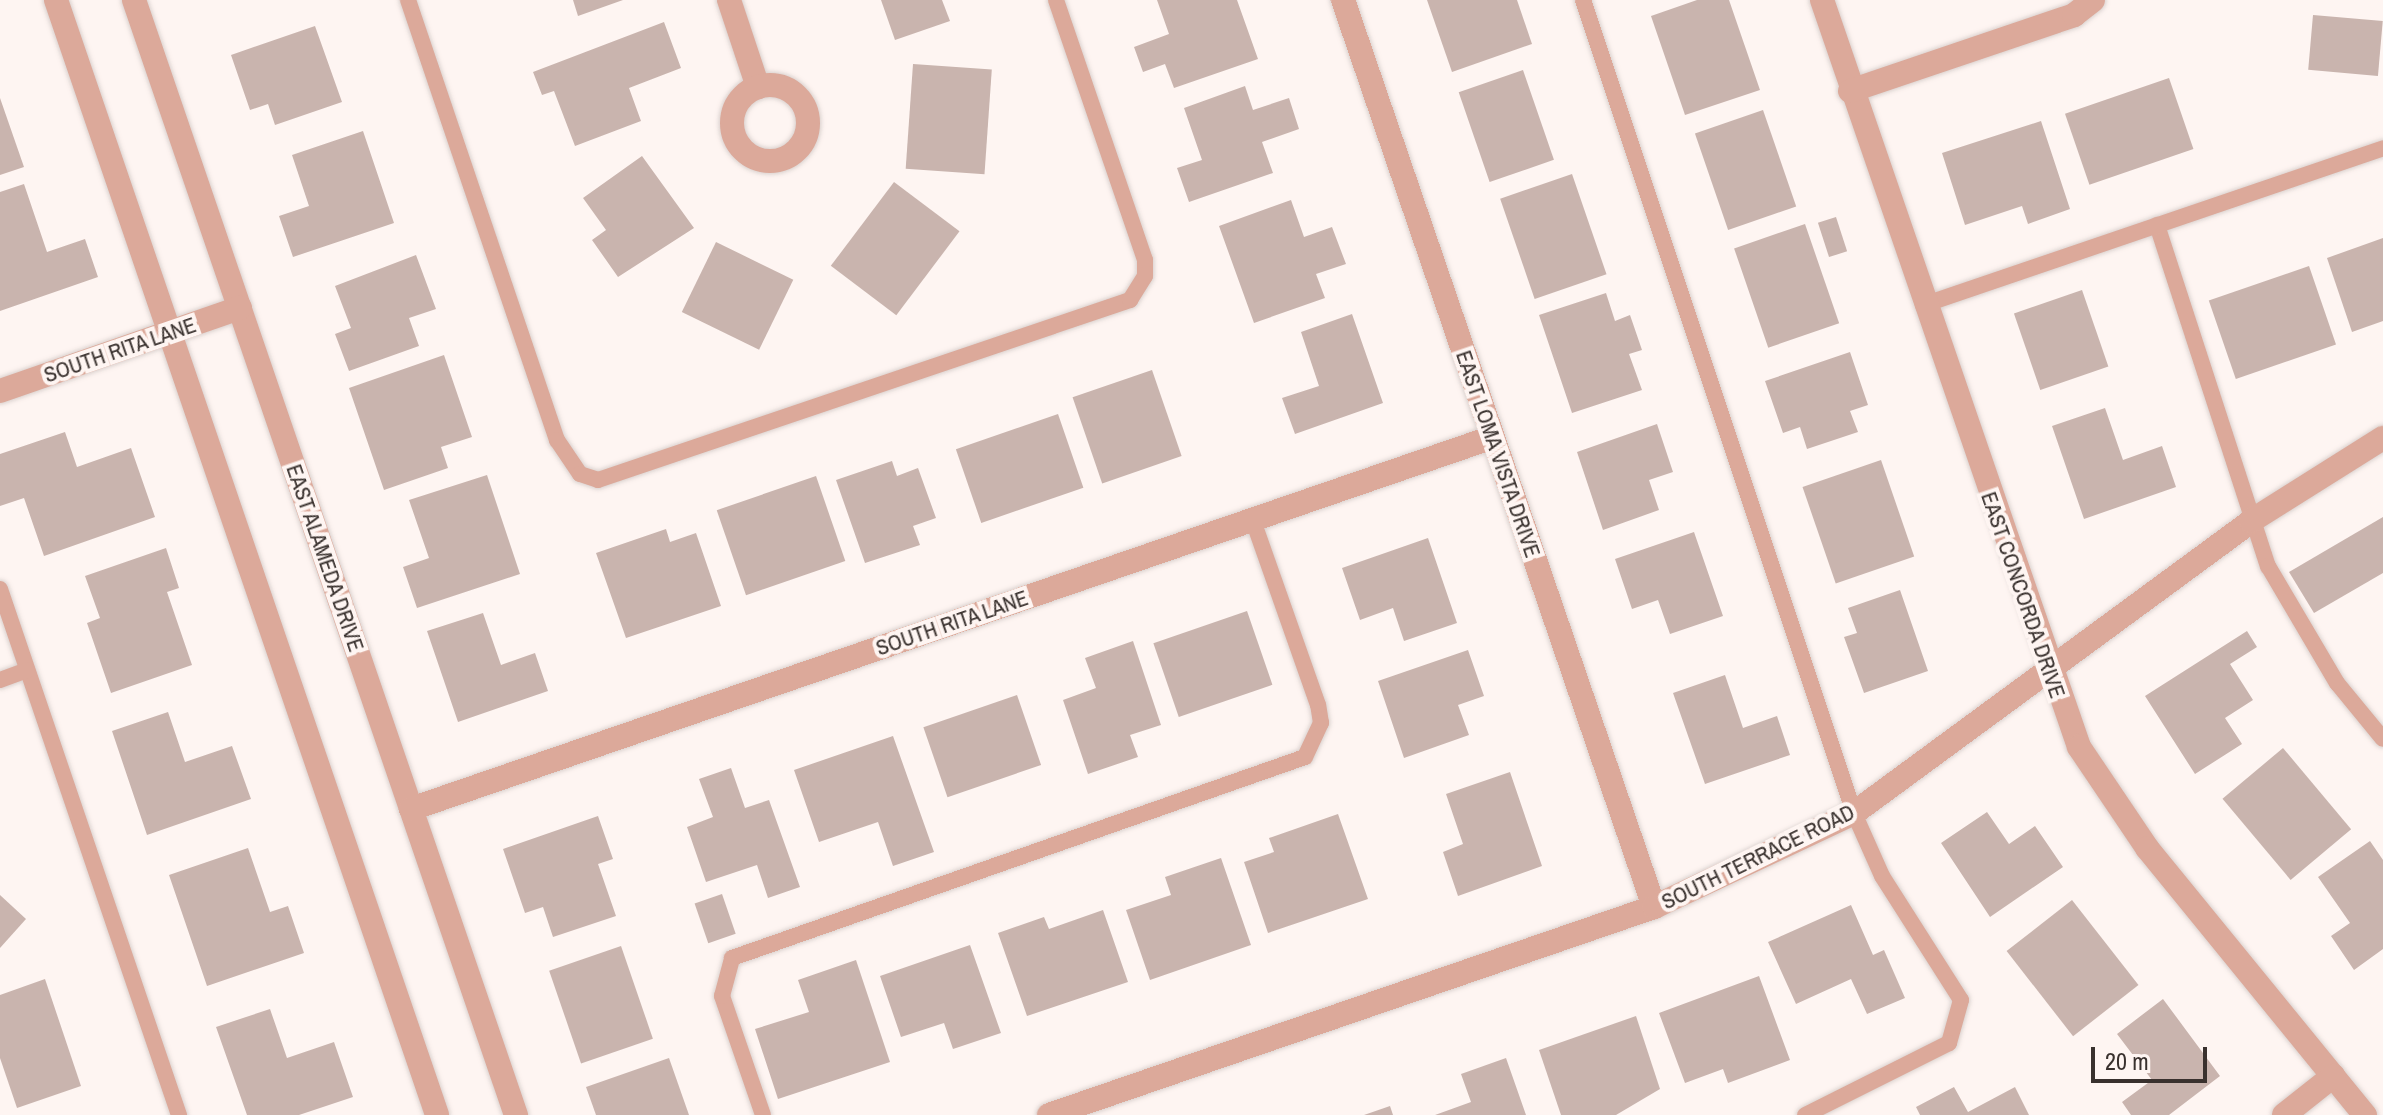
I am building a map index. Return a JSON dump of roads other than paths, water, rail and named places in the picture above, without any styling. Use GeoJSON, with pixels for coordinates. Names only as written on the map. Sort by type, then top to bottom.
{"type":"FeatureCollection","features":[{"type":"Feature","properties":{"kind":"street"},"geometry":{"type":"LineString","coordinates":[[56,0],[437,1115]]}},
{"type":"Feature","properties":{"kind":"street","name":"EAST ALAMEDA DRIVE"},"geometry":{"type":"LineString","coordinates":[[134,0],[516,1115]]}},
{"type":"Feature","properties":{"kind":"street"},"geometry":{"type":"LineString","coordinates":[[729,0],[758,87]]}},
{"type":"Feature","properties":{"kind":"street","name":"EAST LOMA VISTA DRIVE"},"geometry":{"type":"LineString","coordinates":[[1343,0],[1654,907]]}},
{"type":"Feature","properties":{"kind":"street","name":"EAST CONCORDA DRIVE"},"geometry":{"type":"LineString","coordinates":[[1822,0],[1850,91],[2049,672],[2079,747],[2123,818],[2365,1115]]}},
{"type":"Feature","properties":{"kind":"street"},"geometry":{"type":"LineString","coordinates":[[1850,91],[2074,15],[2093,0]]}},
{"type":"Feature","properties":{"kind":"street","name":"SOUTH RITA LANE"},"geometry":{"type":"LineString","coordinates":[[0,391],[240,308]]}},
{"type":"Feature","properties":{"kind":"street","name":"SOUTH RITA LANE"},"geometry":{"type":"LineString","coordinates":[[411,809],[1493,437]]}},
{"type":"Feature","properties":{"kind":"street","name":"SOUTH TERRACE ROAD"},"geometry":{"type":"LineString","coordinates":[[1049,1115],[1654,907],[1854,813],[2251,521],[2383,438]]}},
{"type":"Feature","properties":{"kind":"street"},"geometry":{"type":"LineString","coordinates":[[2284,1115],[2333,1076]]}},
{"type":"Feature","properties":{"kind":"lane"},"geometry":{"type":"LineString","coordinates":[[408,0],[557,440],[580,474],[598,480],[1130,300],[1145,260],[1056,0]]}},
{"type":"Feature","properties":{"kind":"lane"},"geometry":{"type":"LineString","coordinates":[[1583,0],[1854,813],[1882,876],[1961,1000],[1949,1043],[1805,1115]]}},
{"type":"Feature","properties":{"kind":"lane"},"geometry":{"type":"LineString","coordinates":[[1923,305],[2383,148]]}},
{"type":"Feature","properties":{"kind":"lane"},"geometry":{"type":"LineString","coordinates":[[2157,225],[2268,566],[2337,683],[2383,739]]}},
{"type":"Feature","properties":{"kind":"lane"},"geometry":{"type":"LineString","coordinates":[[763,1115],[722,996],[732,958],[1305,757],[1321,723],[1318,705],[1253,520]]}},
{"type":"Feature","properties":{"kind":"lane"},"geometry":{"type":"LineString","coordinates":[[0,589],[179,1115]]}},
{"type":"Feature","properties":{"kind":"lane"},"geometry":{"type":"LineString","coordinates":[[0,680],[27,670]]}}]}
